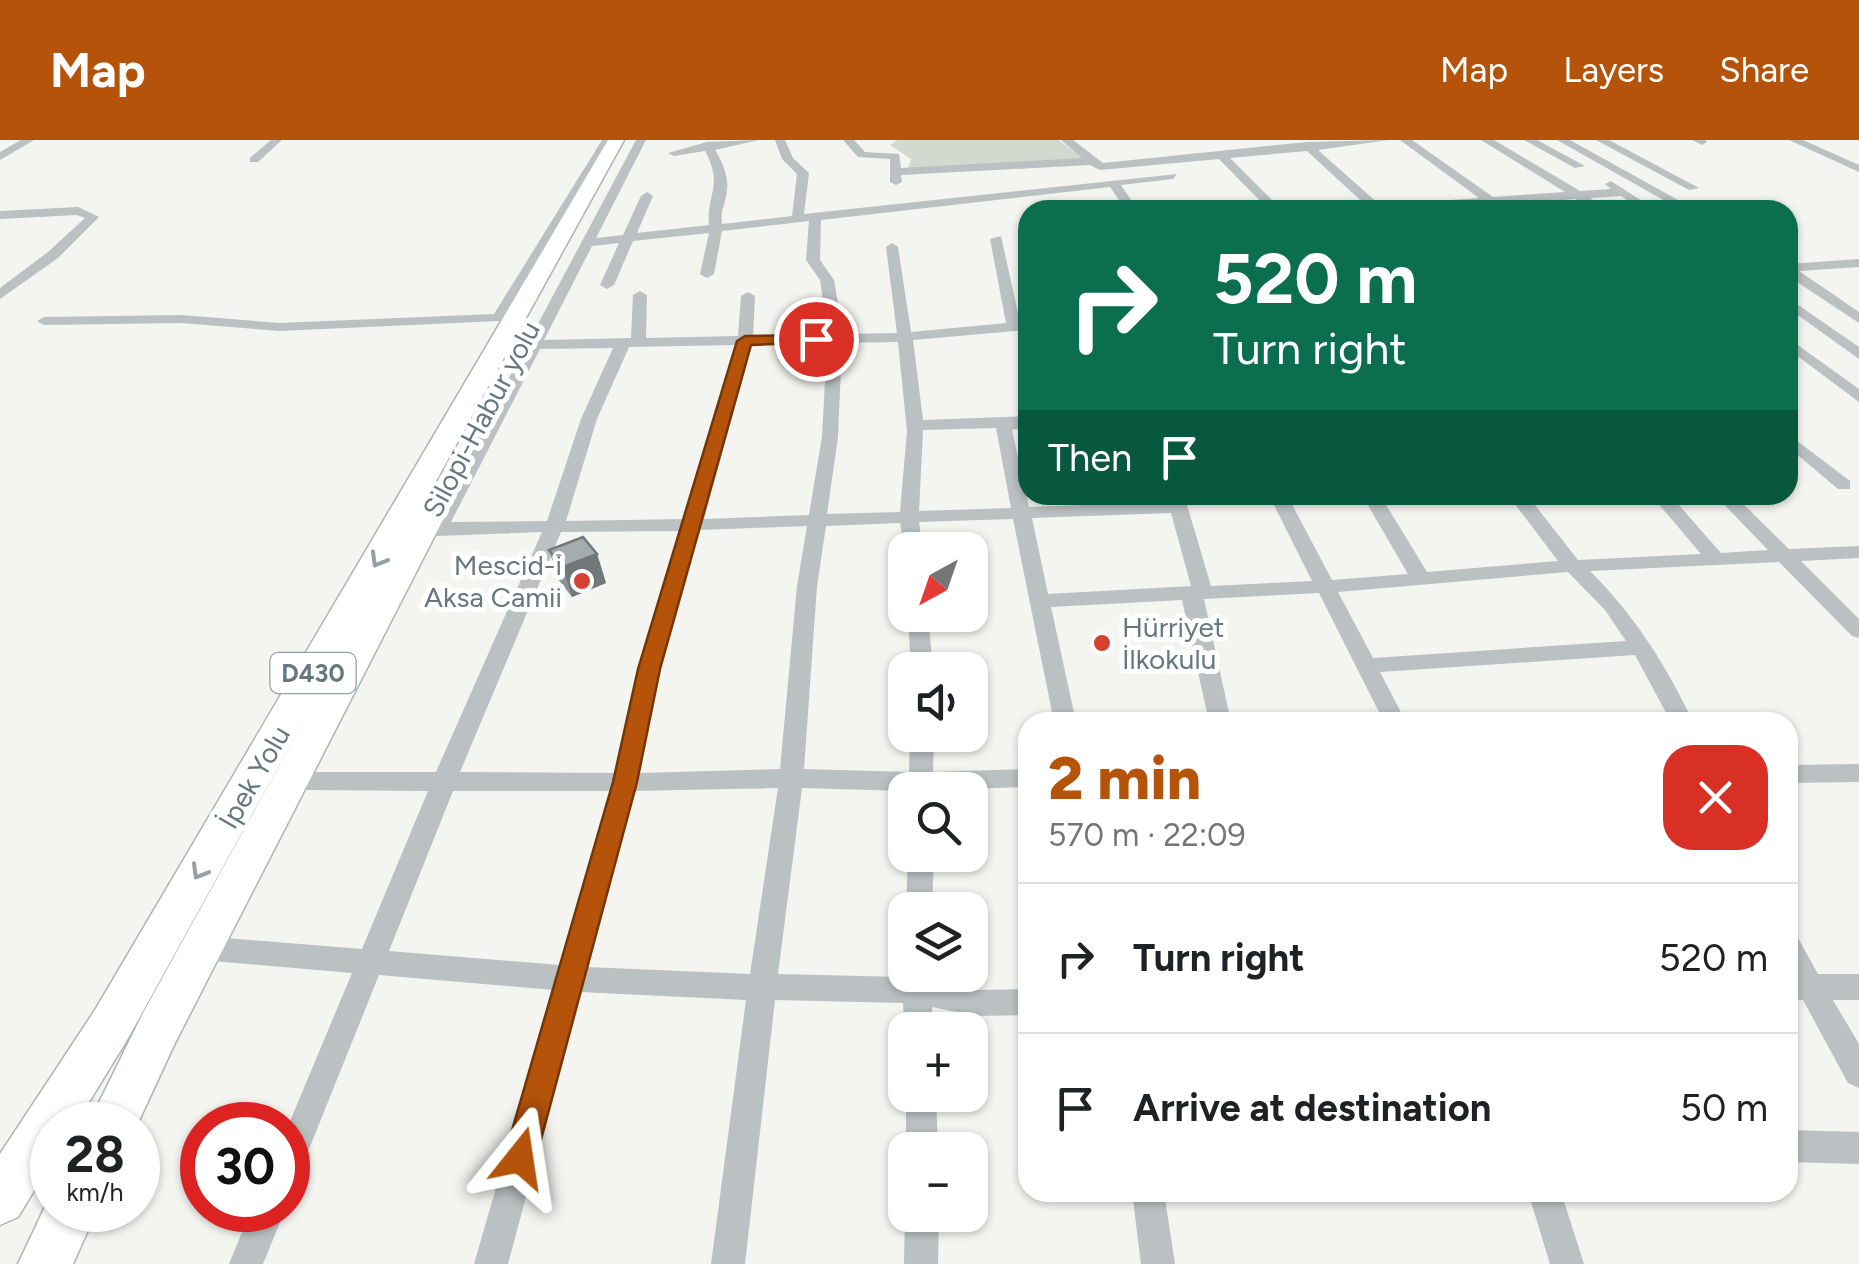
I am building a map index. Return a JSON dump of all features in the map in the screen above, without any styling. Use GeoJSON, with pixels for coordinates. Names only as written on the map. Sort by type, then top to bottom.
{"type":"FeatureCollection","features":[{"type":"Feature","properties":{"kind":"highway","name":"İpek Yolu"},"geometry":{"type":"LineString","coordinates":[[0,1200],[111,1025],[468,422],[616,140]]}},
{"type":"Feature","properties":{"kind":"highway","name":"Silopi-Habur yolu"},"geometry":{"type":"LineString","coordinates":[[123,1102],[159,1028],[210,949],[468,422],[631,140]]}},
{"type":"Feature","properties":{"kind":"highway"},"geometry":{"type":"LineString","coordinates":[[44,1264],[59,1232]]}},
{"type":"Feature","properties":{"kind":"street"},"geometry":{"type":"LineString","coordinates":[[0,157],[29,140]]}},
{"type":"Feature","properties":{"kind":"street"},"geometry":{"type":"LineString","coordinates":[[254,160],[277,140]]}},
{"type":"Feature","properties":{"kind":"street"},"geometry":{"type":"LineString","coordinates":[[607,140],[516,327],[438,528],[306,780],[210,949],[645,985],[762,988],[888,984]]}},
{"type":"Feature","properties":{"kind":"street"},"geometry":{"type":"LineString","coordinates":[[516,327],[586,243],[641,140]]}},
{"type":"Feature","properties":{"kind":"street"},"geometry":{"type":"LineString","coordinates":[[674,153],[754,140]]}},
{"type":"Feature","properties":{"kind":"street"},"geometry":{"type":"LineString","coordinates":[[780,140],[788,159],[802,173],[798,217]]}},
{"type":"Feature","properties":{"kind":"street"},"geometry":{"type":"LineString","coordinates":[[848,140],[862,155],[895,156],[896,205]]}},
{"type":"Feature","properties":{"kind":"street"},"geometry":{"type":"LineString","coordinates":[[1066,140],[1097,164],[1126,200]]}},
{"type":"Feature","properties":{"kind":"street"},"geometry":{"type":"LineString","coordinates":[[1180,140],[1207,158]]}},
{"type":"Feature","properties":{"kind":"street"},"geometry":{"type":"LineString","coordinates":[[1302,140],[1368,200]]}},
{"type":"Feature","properties":{"kind":"street"},"geometry":{"type":"LineString","coordinates":[[898,172],[1223,157],[1384,140]]}},
{"type":"Feature","properties":{"kind":"street"},"geometry":{"type":"LineString","coordinates":[[1405,140],[1489,200]]}},
{"type":"Feature","properties":{"kind":"street"},"geometry":{"type":"LineString","coordinates":[[1486,140],[1587,200]]}},
{"type":"Feature","properties":{"kind":"street"},"geometry":{"type":"LineString","coordinates":[[1528,140],[1635,200]]}},
{"type":"Feature","properties":{"kind":"street"},"geometry":{"type":"LineString","coordinates":[[1562,140],[1673,200]]}},
{"type":"Feature","properties":{"kind":"street"},"geometry":{"type":"LineString","coordinates":[[1505,200],[1689,186],[1601,140]]}},
{"type":"Feature","properties":{"kind":"street"},"geometry":{"type":"LineString","coordinates":[[1794,140],[1859,169]]}},
{"type":"Feature","properties":{"kind":"street"},"geometry":{"type":"LineString","coordinates":[[707,145],[717,163],[722,189],[714,212],[716,228],[707,274]]}},
{"type":"Feature","properties":{"kind":"street"},"geometry":{"type":"LineString","coordinates":[[1223,157],[1266,200]]}},
{"type":"Feature","properties":{"kind":"street"},"geometry":{"type":"LineString","coordinates":[[586,243],[1173,176]]}},
{"type":"Feature","properties":{"kind":"street"},"geometry":{"type":"LineString","coordinates":[[1053,190],[1058,200]]}},
{"type":"Feature","properties":{"kind":"street"},"geometry":{"type":"LineString","coordinates":[[607,286],[647,196]]}},
{"type":"Feature","properties":{"kind":"street"},"geometry":{"type":"LineString","coordinates":[[0,215],[78,211],[90,212],[93,217],[53,255],[0,296]]}},
{"type":"Feature","properties":{"kind":"street"},"geometry":{"type":"LineString","coordinates":[[728,1264],[762,988],[780,888],[807,586],[820,519],[836,338],[827,280],[813,260],[816,215]]}},
{"type":"Feature","properties":{"kind":"street"},"geometry":{"type":"LineString","coordinates":[[996,239],[1018,316]]}},
{"type":"Feature","properties":{"kind":"street"},"geometry":{"type":"LineString","coordinates":[[892,247],[894,285],[907,336],[914,425],[911,532]]}},
{"type":"Feature","properties":{"kind":"street"},"geometry":{"type":"LineString","coordinates":[[1798,268],[1859,263]]}},
{"type":"Feature","properties":{"kind":"street"},"geometry":{"type":"LineString","coordinates":[[1798,276],[1859,319]]}},
{"type":"Feature","properties":{"kind":"street"},"geometry":{"type":"LineString","coordinates":[[310,1110],[481,692],[554,526],[589,419],[630,343],[640,295]]}},
{"type":"Feature","properties":{"kind":"street"},"geometry":{"type":"LineString","coordinates":[[490,1264],[625,782],[649,669],[745,341],[748,296]]}},
{"type":"Feature","properties":{"kind":"street"},"geometry":{"type":"LineString","coordinates":[[1798,309],[1859,354]]}},
{"type":"Feature","properties":{"kind":"street"},"geometry":{"type":"LineString","coordinates":[[44,320],[181,319],[279,327],[516,327],[630,343],[907,336],[1018,327]]}},
{"type":"Feature","properties":{"kind":"street"},"geometry":{"type":"LineString","coordinates":[[1798,350],[1859,397]]}},
{"type":"Feature","properties":{"kind":"street"},"geometry":{"type":"LineString","coordinates":[[914,425],[1018,421]]}},
{"type":"Feature","properties":{"kind":"street"},"geometry":{"type":"LineString","coordinates":[[1006,422],[1004,430],[1018,504]]}},
{"type":"Feature","properties":{"kind":"street"},"geometry":{"type":"LineString","coordinates":[[1798,447],[1844,485]]}},
{"type":"Feature","properties":{"kind":"street"},"geometry":{"type":"LineString","coordinates":[[1018,505],[1063,712]]}},
{"type":"Feature","properties":{"kind":"street"},"geometry":{"type":"LineString","coordinates":[[438,528],[909,518],[1129,505]]}},
{"type":"Feature","properties":{"kind":"street"},"geometry":{"type":"LineString","coordinates":[[1178,505],[1218,712]]}},
{"type":"Feature","properties":{"kind":"street"},"geometry":{"type":"LineString","coordinates":[[1283,505],[1389,712]]}},
{"type":"Feature","properties":{"kind":"street"},"geometry":{"type":"LineString","coordinates":[[1377,505],[1422,578]]}},
{"type":"Feature","properties":{"kind":"street"},"geometry":{"type":"LineString","coordinates":[[1525,505],[1572,566],[1612,606],[1642,648],[1677,712]]}},
{"type":"Feature","properties":{"kind":"street"},"geometry":{"type":"LineString","coordinates":[[1669,505],[1714,558]]}},
{"type":"Feature","properties":{"kind":"street"},"geometry":{"type":"LineString","coordinates":[[1734,505],[1859,631]]}},
{"type":"Feature","properties":{"kind":"street"},"geometry":{"type":"LineString","coordinates":[[1041,601],[1323,586],[1572,566],[1859,552]]}},
{"type":"Feature","properties":{"kind":"street"},"geometry":{"type":"LineString","coordinates":[[1365,666],[1642,648]]}},
{"type":"Feature","properties":{"kind":"street"},"geometry":{"type":"LineString","coordinates":[[1798,774],[1859,773]]}},
{"type":"Feature","properties":{"kind":"street"},"geometry":{"type":"LineString","coordinates":[[306,780],[625,782],[788,778],[888,784]]}},
{"type":"Feature","properties":{"kind":"street"},"geometry":{"type":"LineString","coordinates":[[988,781],[1018,779]]}},
{"type":"Feature","properties":{"kind":"street"},"geometry":{"type":"LineString","coordinates":[[1798,987],[1859,987]]}},
{"type":"Feature","properties":{"kind":"street"},"geometry":{"type":"LineString","coordinates":[[1798,987],[1859,1073]]}},
{"type":"Feature","properties":{"kind":"street"},"geometry":{"type":"LineString","coordinates":[[944,992],[976,1003],[1018,1002]]}},
{"type":"Feature","properties":{"kind":"street"},"geometry":{"type":"LineString","coordinates":[[1798,1146],[1859,1148]]}},
{"type":"Feature","properties":{"kind":"street"},"geometry":{"type":"LineString","coordinates":[[1149,1202],[1158,1264]]}},
{"type":"Feature","properties":{"kind":"street"},"geometry":{"type":"LineString","coordinates":[[1547,1202],[1566,1264]]}},
{"type":"Feature","properties":{"kind":"street"},"geometry":{"type":"LineString","coordinates":[[246,1264],[259,1232]]}},
{"type":"Feature","properties":{"kind":"street"},"geometry":{"type":"LineString","coordinates":[[921,1264],[922,1232]]}},
{"type":"Feature","properties":{"kind":"shaded area"},"geometry":{"type":"Polygon","coordinates":[[[897,140],[1058,140],[1086,160],[908,169],[911,159],[890,145],[897,140]]]}},
{"type":"Feature","properties":{"kind":"building"},"geometry":{"type":"Polygon","coordinates":[[[583,537],[597,554],[563,567],[549,550],[583,537]]]}},
{"type":"Feature","properties":{"kind":"place","name":"Mescid-i Aksa Camii"},"geometry":{"type":"Point","coordinates":[582,581]}},
{"type":"Feature","properties":{"kind":"place","name":"Hürriyet İlkokulu"},"geometry":{"type":"Point","coordinates":[1102,643]}},
{"type":"Feature","properties":{"kind":"route"},"geometry":{"type":"LineString","coordinates":[[520,1158],[625,782],[649,669],[745,341],[816,339]]}}]}
